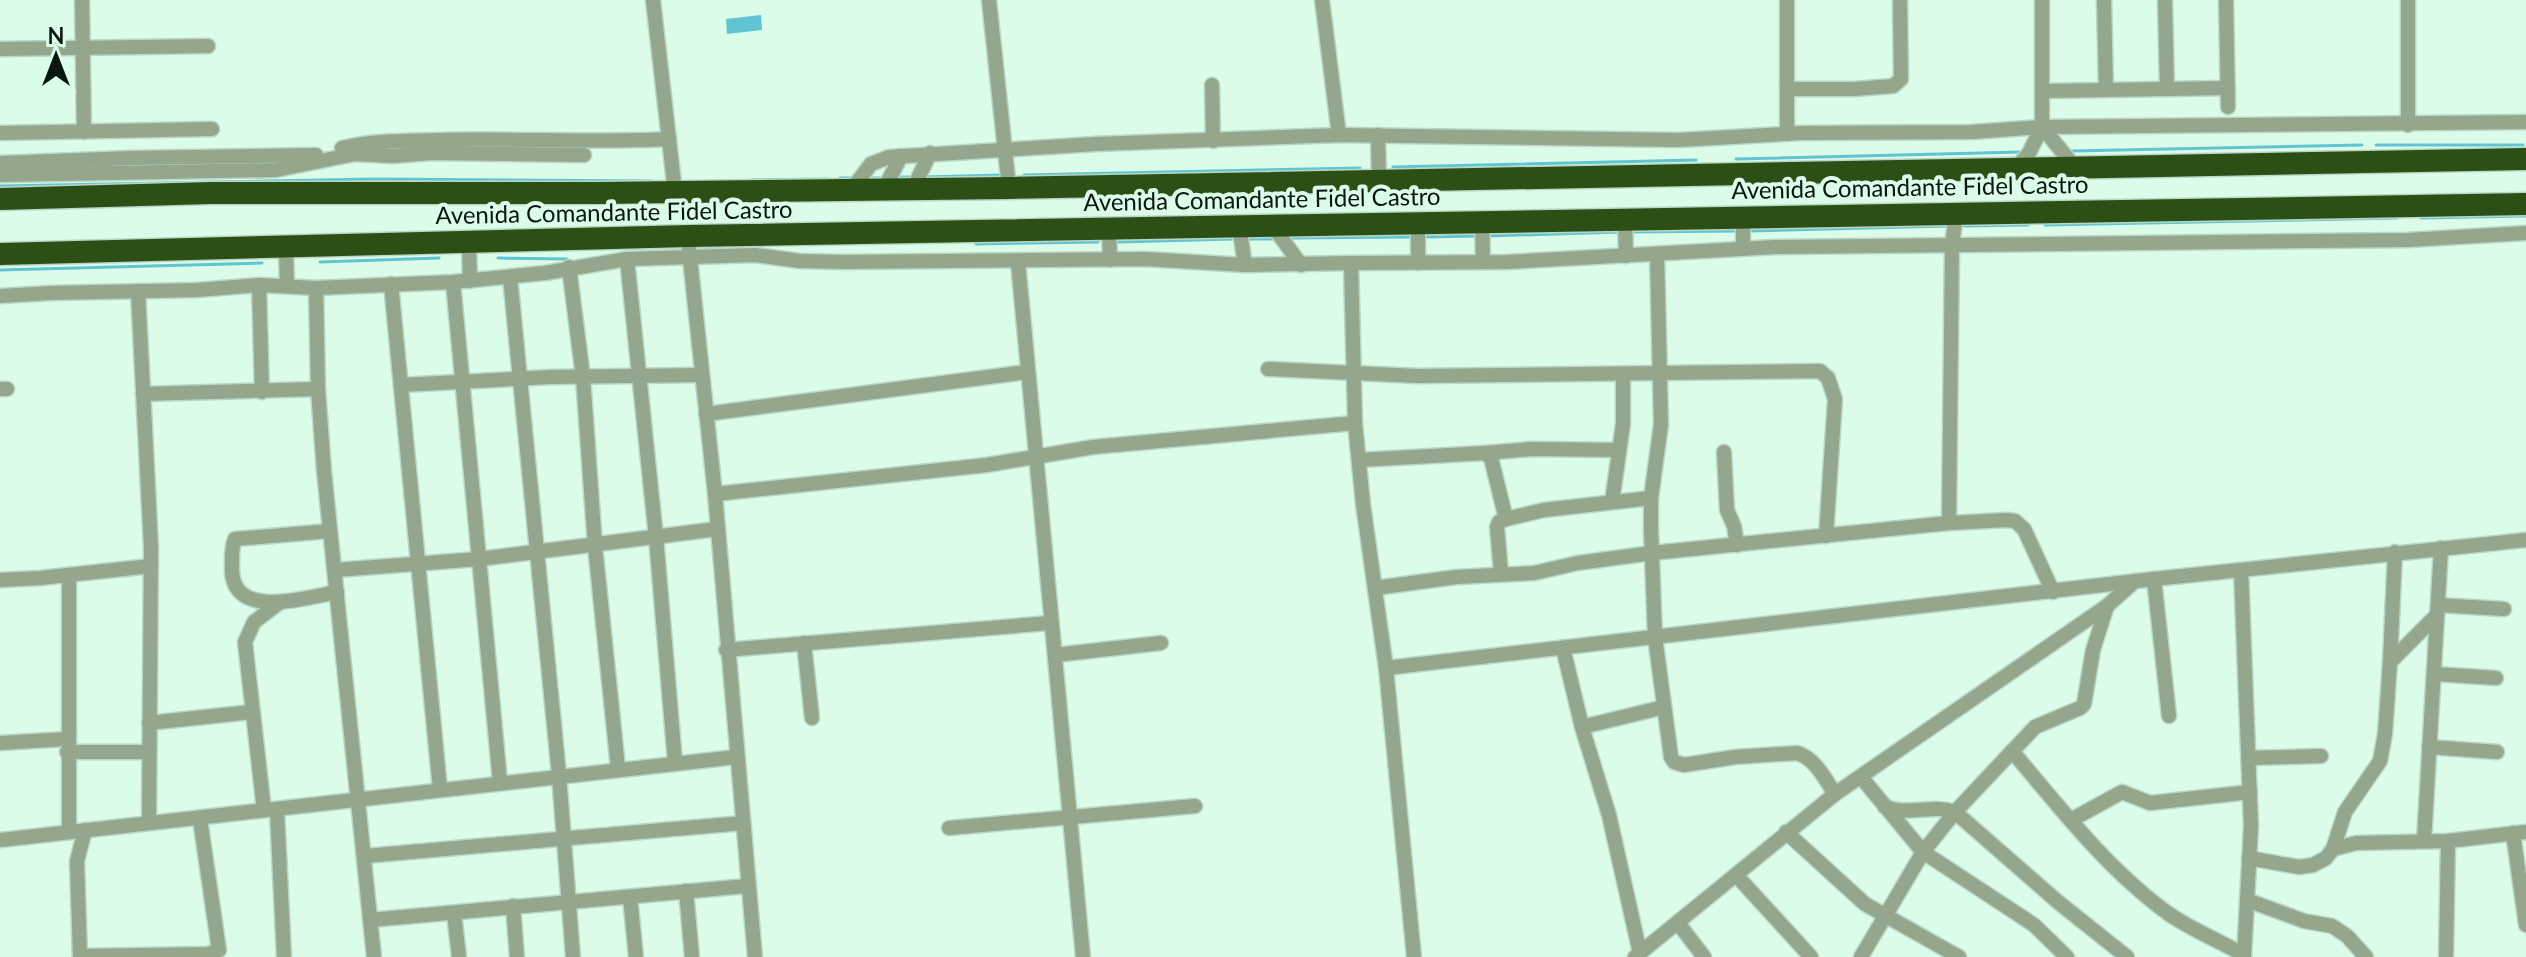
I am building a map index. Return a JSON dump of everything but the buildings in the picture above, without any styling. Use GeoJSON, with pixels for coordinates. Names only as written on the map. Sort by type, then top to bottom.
{"type":"FeatureCollection","features":[{"type":"Feature","properties":{"kind":"highway","name":"Avenida Comandante Fidel Castro"},"geometry":{"type":"LineString","coordinates":[[0,199],[211,193],[1009,188],[2526,159]]}},
{"type":"Feature","properties":{"kind":"highway","name":"Avenida Comandante Fidel Castro"},"geometry":{"type":"LineString","coordinates":[[0,254],[469,242],[689,246],[854,233],[2526,204]]}},
{"type":"Feature","properties":{"kind":"street"},"geometry":{"type":"LineString","coordinates":[[82,0],[84,132]]}},
{"type":"Feature","properties":{"kind":"street"},"geometry":{"type":"LineString","coordinates":[[653,0],[675,192]]}},
{"type":"Feature","properties":{"kind":"street"},"geometry":{"type":"LineString","coordinates":[[989,0],[1009,188]]}},
{"type":"Feature","properties":{"kind":"street"},"geometry":{"type":"LineString","coordinates":[[1322,0],[1339,135]]}},
{"type":"Feature","properties":{"kind":"street"},"geometry":{"type":"LineString","coordinates":[[1787,0],[1787,134]]}},
{"type":"Feature","properties":{"kind":"street"},"geometry":{"type":"LineString","coordinates":[[1788,89],[1854,89],[1893,86],[1897,83],[1901,79],[1900,0]]}},
{"type":"Feature","properties":{"kind":"street"},"geometry":{"type":"LineString","coordinates":[[2017,167],[2029,153],[2042,127],[2042,0]]}},
{"type":"Feature","properties":{"kind":"street"},"geometry":{"type":"LineString","coordinates":[[2104,0],[2106,90]]}},
{"type":"Feature","properties":{"kind":"street"},"geometry":{"type":"LineString","coordinates":[[2165,0],[2167,89]]}},
{"type":"Feature","properties":{"kind":"street"},"geometry":{"type":"LineString","coordinates":[[2226,0],[2228,107]]}},
{"type":"Feature","properties":{"kind":"street"},"geometry":{"type":"LineString","coordinates":[[2408,0],[2408,125]]}},
{"type":"Feature","properties":{"kind":"street"},"geometry":{"type":"LineString","coordinates":[[0,49],[208,46]]}},
{"type":"Feature","properties":{"kind":"street"},"geometry":{"type":"LineString","coordinates":[[1212,85],[1213,141]]}},
{"type":"Feature","properties":{"kind":"street"},"geometry":{"type":"LineString","coordinates":[[2043,91],[2228,88]]}},
{"type":"Feature","properties":{"kind":"street"},"geometry":{"type":"LineString","coordinates":[[852,189],[871,164],[901,156],[1339,135],[1679,140],[1787,134],[1972,132],[2042,127],[2526,122]]}},
{"type":"Feature","properties":{"kind":"street"},"geometry":{"type":"LineString","coordinates":[[2042,127],[2074,166]]}},
{"type":"Feature","properties":{"kind":"street"},"geometry":{"type":"LineString","coordinates":[[0,133],[212,129]]}},
{"type":"Feature","properties":{"kind":"street"},"geometry":{"type":"LineString","coordinates":[[1378,135],[1379,180]]}},
{"type":"Feature","properties":{"kind":"street"},"geometry":{"type":"LineString","coordinates":[[276,170],[350,146],[524,138],[572,142],[669,139]]}},
{"type":"Feature","properties":{"kind":"street"},"geometry":{"type":"LineString","coordinates":[[913,189],[930,153]]}},
{"type":"Feature","properties":{"kind":"street"},"geometry":{"type":"LineString","coordinates":[[0,175],[276,170],[355,154],[584,155]]}},
{"type":"Feature","properties":{"kind":"street"},"geometry":{"type":"LineString","coordinates":[[0,163],[316,155]]}},
{"type":"Feature","properties":{"kind":"street"},"geometry":{"type":"LineString","coordinates":[[884,189],[901,156]]}},
{"type":"Feature","properties":{"kind":"street"},"geometry":{"type":"LineString","coordinates":[[1949,523],[1952,246],[1956,214]]}},
{"type":"Feature","properties":{"kind":"street"},"geometry":{"type":"LineString","coordinates":[[1743,217],[1743,248]]}},
{"type":"Feature","properties":{"kind":"street"},"geometry":{"type":"LineString","coordinates":[[1625,219],[1626,256]]}},
{"type":"Feature","properties":{"kind":"street"},"geometry":{"type":"LineString","coordinates":[[1482,222],[1483,262]]}},
{"type":"Feature","properties":{"kind":"street"},"geometry":{"type":"LineString","coordinates":[[1418,223],[1418,263]]}},
{"type":"Feature","properties":{"kind":"street"},"geometry":{"type":"LineString","coordinates":[[1239,225],[1245,265]]}},
{"type":"Feature","properties":{"kind":"street"},"geometry":{"type":"LineString","coordinates":[[1272,225],[1301,265]]}},
{"type":"Feature","properties":{"kind":"street"},"geometry":{"type":"LineString","coordinates":[[1109,228],[1110,260]]}},
{"type":"Feature","properties":{"kind":"street"},"geometry":{"type":"LineString","coordinates":[[948,232],[949,262]]}},
{"type":"Feature","properties":{"kind":"street"},"geometry":{"type":"LineString","coordinates":[[854,233],[866,254],[886,262]]}},
{"type":"Feature","properties":{"kind":"street"},"geometry":{"type":"LineString","coordinates":[[905,233],[905,262]]}},
{"type":"Feature","properties":{"kind":"street"},"geometry":{"type":"LineString","coordinates":[[0,296],[259,285],[316,288],[470,281],[627,259],[689,246],[800,261],[1110,260],[1301,265],[1483,262],[1743,248],[2408,240],[2526,233]]}},
{"type":"Feature","properties":{"kind":"street"},"geometry":{"type":"LineString","coordinates":[[469,242],[470,281]]}},
{"type":"Feature","properties":{"kind":"street"},"geometry":{"type":"LineString","coordinates":[[689,246],[715,494],[726,650],[755,957]]}},
{"type":"Feature","properties":{"kind":"street"},"geometry":{"type":"LineString","coordinates":[[286,248],[287,285]]}},
{"type":"Feature","properties":{"kind":"street"},"geometry":{"type":"LineString","coordinates":[[1657,254],[1661,424],[1651,498],[1652,553],[1655,637],[1674,762],[1684,765],[1735,757],[1797,753],[1805,755],[1813,763],[1835,794]]}},
{"type":"Feature","properties":{"kind":"street"},"geometry":{"type":"LineString","coordinates":[[627,259],[656,537],[675,762]]}},
{"type":"Feature","properties":{"kind":"street"},"geometry":{"type":"LineString","coordinates":[[1018,262],[1083,957]]}},
{"type":"Feature","properties":{"kind":"street"},"geometry":{"type":"LineString","coordinates":[[1351,263],[1355,423],[1386,668],[1414,957]]}},
{"type":"Feature","properties":{"kind":"street"},"geometry":{"type":"LineString","coordinates":[[569,267],[583,377],[595,546],[618,768]]}},
{"type":"Feature","properties":{"kind":"street"},"geometry":{"type":"LineString","coordinates":[[510,277],[559,775],[573,957]]}},
{"type":"Feature","properties":{"kind":"street"},"geometry":{"type":"LineString","coordinates":[[453,282],[500,782]]}},
{"type":"Feature","properties":{"kind":"street"},"geometry":{"type":"LineString","coordinates":[[391,284],[440,789]]}},
{"type":"Feature","properties":{"kind":"street"},"geometry":{"type":"LineString","coordinates":[[259,285],[262,392]]}},
{"type":"Feature","properties":{"kind":"street"},"geometry":{"type":"LineString","coordinates":[[316,288],[318,389],[330,531],[374,957]]}},
{"type":"Feature","properties":{"kind":"street"},"geometry":{"type":"LineString","coordinates":[[138,291],[151,566],[149,822]]}},
{"type":"Feature","properties":{"kind":"street"},"geometry":{"type":"LineString","coordinates":[[1268,369],[1417,376],[1810,370],[1824,374],[1833,387],[1835,399],[1826,536]]}},
{"type":"Feature","properties":{"kind":"street"},"geometry":{"type":"LineString","coordinates":[[706,414],[1027,372]]}},
{"type":"Feature","properties":{"kind":"street"},"geometry":{"type":"LineString","coordinates":[[1612,502],[1623,424],[1623,374]]}},
{"type":"Feature","properties":{"kind":"street"},"geometry":{"type":"LineString","coordinates":[[401,385],[701,375]]}},
{"type":"Feature","properties":{"kind":"street"},"geometry":{"type":"LineString","coordinates":[[143,394],[318,389]]}},
{"type":"Feature","properties":{"kind":"street"},"geometry":{"type":"LineString","coordinates":[[715,494],[987,465],[1093,447],[1355,423]]}},
{"type":"Feature","properties":{"kind":"street"},"geometry":{"type":"LineString","coordinates":[[1359,460],[1531,449],[1619,450]]}},
{"type":"Feature","properties":{"kind":"street"},"geometry":{"type":"LineString","coordinates":[[1724,452],[1727,510],[1737,545]]}},
{"type":"Feature","properties":{"kind":"street"},"geometry":{"type":"LineString","coordinates":[[1485,453],[1491,458],[1506,519]]}},
{"type":"Feature","properties":{"kind":"street"},"geometry":{"type":"LineString","coordinates":[[1501,573],[1499,522],[1544,510],[1651,498]]}},
{"type":"Feature","properties":{"kind":"street"},"geometry":{"type":"LineString","coordinates":[[1375,588],[1501,573],[1534,573],[1578,563],[1652,553],[2007,520],[2020,524],[2053,592]]}},
{"type":"Feature","properties":{"kind":"street"},"geometry":{"type":"LineString","coordinates":[[336,570],[479,559],[717,529]]}},
{"type":"Feature","properties":{"kind":"street"},"geometry":{"type":"LineString","coordinates":[[330,531],[240,537],[233,542],[232,573],[235,587],[257,600],[279,603],[337,592]]}},
{"type":"Feature","properties":{"kind":"street"},"geometry":{"type":"LineString","coordinates":[[1386,668],[2135,581],[2526,540]]}},
{"type":"Feature","properties":{"kind":"street"},"geometry":{"type":"LineString","coordinates":[[2424,841],[2441,548]]}},
{"type":"Feature","properties":{"kind":"street"},"geometry":{"type":"LineString","coordinates":[[2249,858],[2299,867],[2313,865],[2326,858],[2333,849],[2356,795],[2380,761],[2390,662],[2395,552]]}},
{"type":"Feature","properties":{"kind":"street"},"geometry":{"type":"LineString","coordinates":[[0,580],[151,566]]}},
{"type":"Feature","properties":{"kind":"street"},"geometry":{"type":"LineString","coordinates":[[2012,751],[2103,856],[2169,914],[2244,956],[2250,792],[2241,570]]}},
{"type":"Feature","properties":{"kind":"street"},"geometry":{"type":"LineString","coordinates":[[69,575],[69,831]]}},
{"type":"Feature","properties":{"kind":"street"},"geometry":{"type":"LineString","coordinates":[[2154,579],[2169,716]]}},
{"type":"Feature","properties":{"kind":"street"},"geometry":{"type":"LineString","coordinates":[[1563,648],[1582,727],[1609,815],[1637,955],[1835,794],[2107,606],[2135,581]]}},
{"type":"Feature","properties":{"kind":"street"},"geometry":{"type":"LineString","coordinates":[[279,603],[254,622],[245,642],[251,712],[270,810],[284,957]]}},
{"type":"Feature","properties":{"kind":"street"},"geometry":{"type":"LineString","coordinates":[[1861,957],[1923,852],[1955,812],[2035,727],[2084,704],[2093,650],[2107,606]]}},
{"type":"Feature","properties":{"kind":"street"},"geometry":{"type":"LineString","coordinates":[[2390,662],[2438,610],[2504,609]]}},
{"type":"Feature","properties":{"kind":"street"},"geometry":{"type":"LineString","coordinates":[[726,650],[1050,623]]}},
{"type":"Feature","properties":{"kind":"street"},"geometry":{"type":"LineString","coordinates":[[804,643],[812,718]]}},
{"type":"Feature","properties":{"kind":"street"},"geometry":{"type":"LineString","coordinates":[[1055,655],[1161,643]]}},
{"type":"Feature","properties":{"kind":"street"},"geometry":{"type":"LineString","coordinates":[[2435,674],[2496,678]]}},
{"type":"Feature","properties":{"kind":"street"},"geometry":{"type":"LineString","coordinates":[[1582,727],[1664,707]]}},
{"type":"Feature","properties":{"kind":"street"},"geometry":{"type":"LineString","coordinates":[[149,723],[251,712]]}},
{"type":"Feature","properties":{"kind":"street"},"geometry":{"type":"LineString","coordinates":[[0,743],[149,752]]}},
{"type":"Feature","properties":{"kind":"street"},"geometry":{"type":"LineString","coordinates":[[2429,747],[2497,752]]}},
{"type":"Feature","properties":{"kind":"street"},"geometry":{"type":"LineString","coordinates":[[2249,758],[2321,756]]}},
{"type":"Feature","properties":{"kind":"street"},"geometry":{"type":"LineString","coordinates":[[0,840],[736,757]]}},
{"type":"Feature","properties":{"kind":"street"},"geometry":{"type":"LineString","coordinates":[[1861,777],[1923,852],[2034,925],[2067,957]]}},
{"type":"Feature","properties":{"kind":"street"},"geometry":{"type":"LineString","coordinates":[[2071,820],[2122,792],[2150,803],[2250,792]]}},
{"type":"Feature","properties":{"kind":"street"},"geometry":{"type":"LineString","coordinates":[[949,828],[1195,806]]}},
{"type":"Feature","properties":{"kind":"street"},"geometry":{"type":"LineString","coordinates":[[1885,807],[1907,812],[1938,809],[1955,812],[2058,902],[2127,957]]}},
{"type":"Feature","properties":{"kind":"street"},"geometry":{"type":"LineString","coordinates":[[85,830],[79,847],[76,875],[80,956],[208,954],[219,950],[200,819]]}},
{"type":"Feature","properties":{"kind":"street"},"geometry":{"type":"LineString","coordinates":[[2343,820],[2356,843]]}},
{"type":"Feature","properties":{"kind":"street"},"geometry":{"type":"LineString","coordinates":[[365,856],[743,823]]}},
{"type":"Feature","properties":{"kind":"street"},"geometry":{"type":"LineString","coordinates":[[1786,832],[1853,895],[1959,957]]}},
{"type":"Feature","properties":{"kind":"street"},"geometry":{"type":"LineString","coordinates":[[2333,849],[2356,843],[2448,841],[2520,832],[2526,925]]}},
{"type":"Feature","properties":{"kind":"street"},"geometry":{"type":"LineString","coordinates":[[2446,957],[2448,841]]}},
{"type":"Feature","properties":{"kind":"street"},"geometry":{"type":"LineString","coordinates":[[1736,875],[1811,957]]}},
{"type":"Feature","properties":{"kind":"street"},"geometry":{"type":"LineString","coordinates":[[370,920],[747,886]]}},
{"type":"Feature","properties":{"kind":"street"},"geometry":{"type":"LineString","coordinates":[[686,891],[692,957]]}},
{"type":"Feature","properties":{"kind":"street"},"geometry":{"type":"LineString","coordinates":[[630,897],[636,957]]}},
{"type":"Feature","properties":{"kind":"street"},"geometry":{"type":"LineString","coordinates":[[2247,900],[2304,921],[2332,926],[2347,936],[2366,957]]}},
{"type":"Feature","properties":{"kind":"street"},"geometry":{"type":"LineString","coordinates":[[513,906],[517,957]]}},
{"type":"Feature","properties":{"kind":"street"},"geometry":{"type":"LineString","coordinates":[[454,913],[459,957]]}},
{"type":"Feature","properties":{"kind":"street"},"geometry":{"type":"LineString","coordinates":[[1678,923],[1704,957]]}},
{"type":"Feature","properties":{"kind":"water"},"geometry":{"type":"Polygon","coordinates":[[[761,15],[762,30],[727,34],[726,19],[761,15]]]}},
{"type":"Feature","properties":{"kind":"waterway"},"geometry":{"type":"LineString","coordinates":[[2072,151],[2362,145]]}},
{"type":"Feature","properties":{"kind":"waterway"},"geometry":{"type":"LineString","coordinates":[[2376,145],[2523,145]]}},
{"type":"Feature","properties":{"kind":"waterway"},"geometry":{"type":"LineString","coordinates":[[1736,159],[2021,152]]}},
{"type":"Feature","properties":{"kind":"waterway"},"geometry":{"type":"LineString","coordinates":[[1393,167],[1696,160]]}},
{"type":"Feature","properties":{"kind":"waterway"},"geometry":{"type":"LineString","coordinates":[[1024,175],[1360,168]]}},
{"type":"Feature","properties":{"kind":"waterway"},"geometry":{"type":"LineString","coordinates":[[923,177],[1004,175]]}},
{"type":"Feature","properties":{"kind":"waterway"},"geometry":{"type":"LineString","coordinates":[[895,177],[912,177]]}},
{"type":"Feature","properties":{"kind":"waterway"},"geometry":{"type":"LineString","coordinates":[[840,178],[852,178]]}},
{"type":"Feature","properties":{"kind":"waterway"},"geometry":{"type":"LineString","coordinates":[[867,178],[884,178]]}},
{"type":"Feature","properties":{"kind":"waterway"},"geometry":{"type":"LineString","coordinates":[[0,186],[374,179],[651,181]]}},
{"type":"Feature","properties":{"kind":"waterway"},"geometry":{"type":"LineString","coordinates":[[752,180],[828,179]]}},
{"type":"Feature","properties":{"kind":"waterway"},"geometry":{"type":"LineString","coordinates":[[2421,218],[2526,216]]}},
{"type":"Feature","properties":{"kind":"waterway"},"geometry":{"type":"LineString","coordinates":[[2045,225],[2397,218]]}},
{"type":"Feature","properties":{"kind":"waterway"},"geometry":{"type":"LineString","coordinates":[[1964,226],[2028,225]]}},
{"type":"Feature","properties":{"kind":"waterway"},"geometry":{"type":"LineString","coordinates":[[1751,231],[1948,226]]}},
{"type":"Feature","properties":{"kind":"waterway"},"geometry":{"type":"LineString","coordinates":[[1629,232],[1737,231]]}},
{"type":"Feature","properties":{"kind":"waterway"},"geometry":{"type":"LineString","coordinates":[[1488,236],[1621,232]]}},
{"type":"Feature","properties":{"kind":"waterway"},"geometry":{"type":"LineString","coordinates":[[1425,237],[1479,236]]}},
{"type":"Feature","properties":{"kind":"waterway"},"geometry":{"type":"LineString","coordinates":[[1290,238],[1413,237]]}},
{"type":"Feature","properties":{"kind":"waterway"},"geometry":{"type":"LineString","coordinates":[[1119,242],[1233,239]]}},
{"type":"Feature","properties":{"kind":"waterway"},"geometry":{"type":"LineString","coordinates":[[1247,239],[1276,239]]}},
{"type":"Feature","properties":{"kind":"waterway"},"geometry":{"type":"LineString","coordinates":[[976,244],[1098,242]]}},
{"type":"Feature","properties":{"kind":"waterway"},"geometry":{"type":"LineString","coordinates":[[320,262],[439,258]]}},
{"type":"Feature","properties":{"kind":"waterway"},"geometry":{"type":"LineString","coordinates":[[498,258],[567,259]]}},
{"type":"Feature","properties":{"kind":"waterway"},"geometry":{"type":"LineString","coordinates":[[0,270],[262,263]]}}]}
